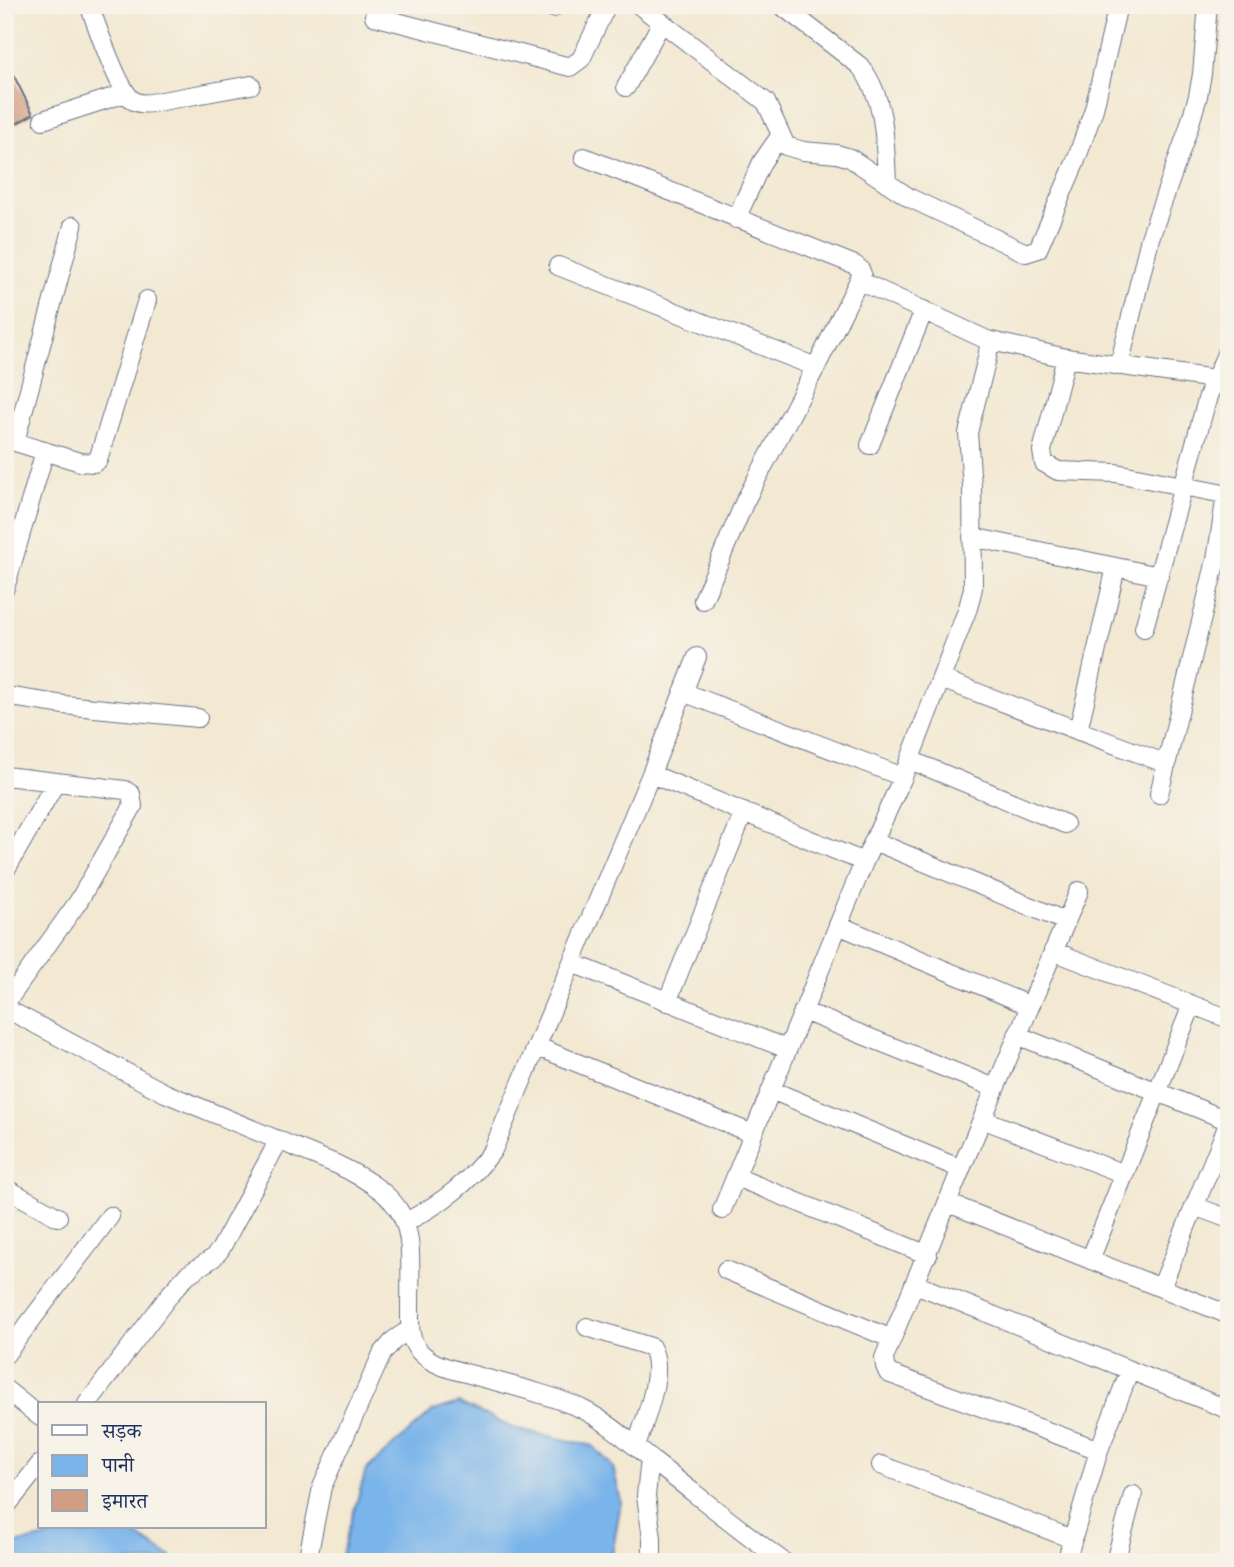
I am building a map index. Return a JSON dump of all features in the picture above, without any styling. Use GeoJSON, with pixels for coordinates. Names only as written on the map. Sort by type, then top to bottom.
{"type":"FeatureCollection","features":[{"type":"Feature","properties":{"kind":"street"},"geometry":{"type":"LineString","coordinates":[[89,5],[126,93],[134,101],[141,104],[151,103],[251,85]]}},
{"type":"Feature","properties":{"kind":"street"},"geometry":{"type":"LineString","coordinates":[[374,16],[570,67],[581,59],[607,5]]}},
{"type":"Feature","properties":{"kind":"street"},"geometry":{"type":"LineString","coordinates":[[639,5],[766,102],[786,146],[850,158],[909,198],[1026,253],[1038,249],[1075,163],[1094,109],[1118,5]]}},
{"type":"Feature","properties":{"kind":"street"},"geometry":{"type":"LineString","coordinates":[[780,5],[867,74],[884,128],[887,183]]}},
{"type":"Feature","properties":{"kind":"street"},"geometry":{"type":"LineString","coordinates":[[1119,366],[1150,238],[1198,96],[1208,5]]}},
{"type":"Feature","properties":{"kind":"street"},"geometry":{"type":"LineString","coordinates":[[626,87],[662,22]]}},
{"type":"Feature","properties":{"kind":"street"},"geometry":{"type":"LineString","coordinates":[[43,120],[126,93]]}},
{"type":"Feature","properties":{"kind":"street"},"geometry":{"type":"LineString","coordinates":[[736,219],[769,149],[780,136]]}},
{"type":"Feature","properties":{"kind":"street"},"geometry":{"type":"LineString","coordinates":[[584,157],[855,265],[860,268],[862,274],[745,501],[703,600]]}},
{"type":"Feature","properties":{"kind":"street"},"geometry":{"type":"LineString","coordinates":[[73,226],[10,440],[87,463],[99,460],[147,300]]}},
{"type":"Feature","properties":{"kind":"street"},"geometry":{"type":"LineString","coordinates":[[558,266],[816,367]]}},
{"type":"Feature","properties":{"kind":"street"},"geometry":{"type":"LineString","coordinates":[[860,281],[987,340],[1066,358],[1215,379]]}},
{"type":"Feature","properties":{"kind":"street"},"geometry":{"type":"LineString","coordinates":[[870,445],[924,310]]}},
{"type":"Feature","properties":{"kind":"street"},"geometry":{"type":"LineString","coordinates":[[722,1210],[864,862],[910,760],[972,597],[968,433],[987,358],[987,340]]}},
{"type":"Feature","properties":{"kind":"street"},"geometry":{"type":"LineString","coordinates":[[1144,628],[1191,455],[1215,379],[1229,347]]}},
{"type":"Feature","properties":{"kind":"street"},"geometry":{"type":"LineString","coordinates":[[1066,358],[1042,450],[1044,463],[1058,471],[1116,473],[1227,495],[1216,560],[1159,794]]}},
{"type":"Feature","properties":{"kind":"street"},"geometry":{"type":"LineString","coordinates":[[5,588],[45,451]]}},
{"type":"Feature","properties":{"kind":"street"},"geometry":{"type":"LineString","coordinates":[[972,537],[1159,576]]}},
{"type":"Feature","properties":{"kind":"street"},"geometry":{"type":"LineString","coordinates":[[1078,731],[1116,567]]}},
{"type":"Feature","properties":{"kind":"street"},"geometry":{"type":"LineString","coordinates":[[406,1222],[437,1206],[459,1190],[494,1150],[651,774],[696,657]]}},
{"type":"Feature","properties":{"kind":"street"},"geometry":{"type":"LineString","coordinates":[[941,679],[1167,764]]}},
{"type":"Feature","properties":{"kind":"street"},"geometry":{"type":"LineString","coordinates":[[683,692],[903,777]]}},
{"type":"Feature","properties":{"kind":"street"},"geometry":{"type":"LineString","coordinates":[[5,696],[64,705],[198,718]]}},
{"type":"Feature","properties":{"kind":"street"},"geometry":{"type":"LineString","coordinates":[[910,760],[1065,824]]}},
{"type":"Feature","properties":{"kind":"street"},"geometry":{"type":"LineString","coordinates":[[651,774],[864,862]]}},
{"type":"Feature","properties":{"kind":"street"},"geometry":{"type":"LineString","coordinates":[[5,776],[125,790],[131,793],[132,806],[78,902],[5,1006],[164,1093],[364,1178],[386,1193],[406,1222],[410,1261],[410,1329],[420,1353],[430,1361],[561,1401],[603,1421],[784,1562]]}},
{"type":"Feature","properties":{"kind":"street"},"geometry":{"type":"LineString","coordinates":[[5,871],[55,782]]}},
{"type":"Feature","properties":{"kind":"street"},"geometry":{"type":"LineString","coordinates":[[667,1002],[744,813]]}},
{"type":"Feature","properties":{"kind":"street"},"geometry":{"type":"LineString","coordinates":[[874,841],[1065,921]]}},
{"type":"Feature","properties":{"kind":"street"},"geometry":{"type":"LineString","coordinates":[[1079,891],[961,1169],[884,1358],[884,1366],[888,1373],[1100,1450]]}},
{"type":"Feature","properties":{"kind":"street"},"geometry":{"type":"LineString","coordinates":[[838,925],[1030,1006]]}},
{"type":"Feature","properties":{"kind":"street"},"geometry":{"type":"LineString","coordinates":[[1054,951],[1229,1019]]}},
{"type":"Feature","properties":{"kind":"street"},"geometry":{"type":"LineString","coordinates":[[572,963],[787,1049]]}},
{"type":"Feature","properties":{"kind":"street"},"geometry":{"type":"LineString","coordinates":[[1090,1260],[1192,1004]]}},
{"type":"Feature","properties":{"kind":"street"},"geometry":{"type":"LineString","coordinates":[[803,1011],[995,1088]]}},
{"type":"Feature","properties":{"kind":"street"},"geometry":{"type":"LineString","coordinates":[[1017,1035],[1229,1121],[1161,1288]]}},
{"type":"Feature","properties":{"kind":"street"},"geometry":{"type":"LineString","coordinates":[[538,1047],[753,1134]]}},
{"type":"Feature","properties":{"kind":"street"},"geometry":{"type":"LineString","coordinates":[[771,1090],[961,1169]]}},
{"type":"Feature","properties":{"kind":"street"},"geometry":{"type":"LineString","coordinates":[[982,1119],[1124,1174]]}},
{"type":"Feature","properties":{"kind":"street"},"geometry":{"type":"LineString","coordinates":[[89,1402],[171,1293],[187,1275],[213,1258],[220,1250],[279,1140]]}},
{"type":"Feature","properties":{"kind":"street"},"geometry":{"type":"LineString","coordinates":[[736,1177],[928,1255]]}},
{"type":"Feature","properties":{"kind":"street"},"geometry":{"type":"LineString","coordinates":[[5,1188],[58,1217]]}},
{"type":"Feature","properties":{"kind":"street"},"geometry":{"type":"LineString","coordinates":[[948,1203],[1229,1315]]}},
{"type":"Feature","properties":{"kind":"street"},"geometry":{"type":"LineString","coordinates":[[1194,1206],[1229,1219]]}},
{"type":"Feature","properties":{"kind":"street"},"geometry":{"type":"LineString","coordinates":[[5,1354],[110,1216]]}},
{"type":"Feature","properties":{"kind":"street"},"geometry":{"type":"LineString","coordinates":[[726,1270],[892,1339]]}},
{"type":"Feature","properties":{"kind":"street"},"geometry":{"type":"LineString","coordinates":[[915,1284],[1229,1410]]}},
{"type":"Feature","properties":{"kind":"street"},"geometry":{"type":"LineString","coordinates":[[587,1327],[651,1347],[656,1355],[657,1368],[643,1452],[652,1562]]}},
{"type":"Feature","properties":{"kind":"street"},"geometry":{"type":"LineString","coordinates":[[307,1562],[321,1487],[333,1458],[382,1354],[394,1340],[410,1329]]}},
{"type":"Feature","properties":{"kind":"street"},"geometry":{"type":"LineString","coordinates":[[1066,1562],[1100,1450],[1130,1370]]}},
{"type":"Feature","properties":{"kind":"street"},"geometry":{"type":"LineString","coordinates":[[5,1388],[38,1415]]}},
{"type":"Feature","properties":{"kind":"street"},"geometry":{"type":"LineString","coordinates":[[881,1465],[1072,1539]]}},
{"type":"Feature","properties":{"kind":"street"},"geometry":{"type":"LineString","coordinates":[[5,1508],[38,1467]]}},
{"type":"Feature","properties":{"kind":"street"},"geometry":{"type":"LineString","coordinates":[[1115,1562],[1133,1495]]}},
{"type":"Feature","properties":{"kind":"water"},"geometry":{"type":"Polygon","coordinates":[[[459,1403],[513,1428],[593,1446],[613,1467],[621,1501],[611,1562],[339,1562],[366,1470],[433,1411],[459,1403]]]}},
{"type":"Feature","properties":{"kind":"water"},"geometry":{"type":"Polygon","coordinates":[[[90,1528],[128,1530],[179,1562],[5,1562],[5,1546],[90,1528]]]}},
{"type":"Feature","properties":{"kind":"building"},"geometry":{"type":"Polygon","coordinates":[[[5,58],[33,114],[5,130],[5,58]]]}}]}
